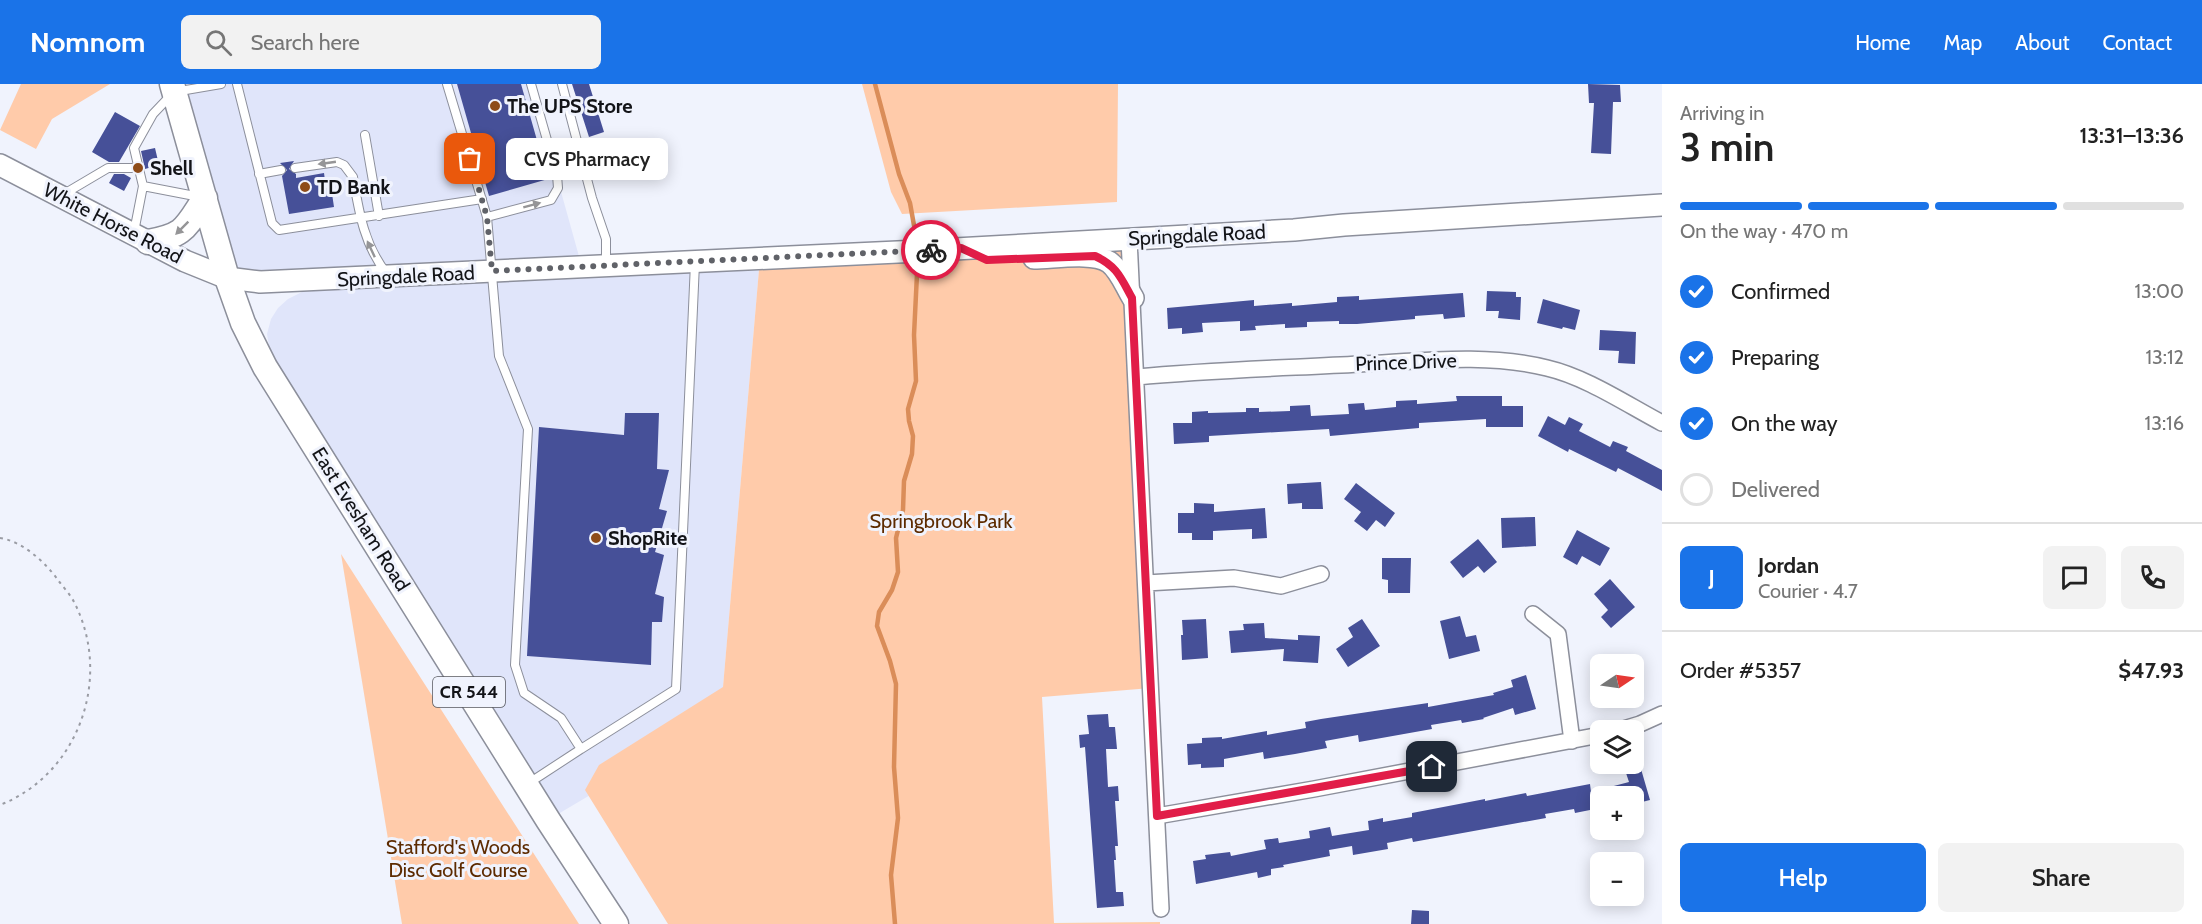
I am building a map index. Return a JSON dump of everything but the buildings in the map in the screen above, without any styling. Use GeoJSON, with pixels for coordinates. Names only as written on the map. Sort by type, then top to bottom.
{"type":"FeatureCollection","features":[{"type":"Feature","properties":{"kind":"main road","name":"East Evesham Road"},"geometry":{"type":"LineString","coordinates":[[173,88],[227,278],[243,324],[265,367],[616,924]]}},
{"type":"Feature","properties":{"kind":"main road","name":"White Horse Road"},"geometry":{"type":"LineString","coordinates":[[0,165],[185,261],[227,278]]}},
{"type":"Feature","properties":{"kind":"main road"},"geometry":{"type":"LineString","coordinates":[[141,238],[171,238],[180,232],[205,198]]}},
{"type":"Feature","properties":{"kind":"main road","name":"Springdale Road"},"geometry":{"type":"LineString","coordinates":[[227,278],[260,282],[961,248],[1287,231],[1344,225],[1662,205]]}},
{"type":"Feature","properties":{"kind":"main road"},"geometry":{"type":"LineString","coordinates":[[961,248],[987,260],[1095,256],[1109,262],[1119,273],[1132,298]]}},
{"type":"Feature","properties":{"kind":"street"},"geometry":{"type":"LineString","coordinates":[[1129,239],[1161,909]]}},
{"type":"Feature","properties":{"kind":"street","name":"Prince Drive"},"geometry":{"type":"LineString","coordinates":[[1137,377],[1452,359],[1497,361],[1546,367],[1572,375],[1662,423]]}},
{"type":"Feature","properties":{"kind":"street"},"geometry":{"type":"LineString","coordinates":[[1146,583],[1234,578],[1281,586],[1321,574]]}},
{"type":"Feature","properties":{"kind":"street"},"geometry":{"type":"LineString","coordinates":[[1533,614],[1558,634],[1572,741]]}},
{"type":"Feature","properties":{"kind":"street"},"geometry":{"type":"LineString","coordinates":[[1644,722],[1662,714]]}},
{"type":"Feature","properties":{"kind":"street"},"geometry":{"type":"LineString","coordinates":[[1157,816],[1590,737]]}},
{"type":"Feature","properties":{"kind":"lane"},"geometry":{"type":"LineString","coordinates":[[141,238],[143,186],[134,148],[153,114],[173,88],[221,84]]}},
{"type":"Feature","properties":{"kind":"lane"},"geometry":{"type":"LineString","coordinates":[[237,84],[272,223],[279,230],[482,199]]}},
{"type":"Feature","properties":{"kind":"lane"},"geometry":{"type":"LineString","coordinates":[[447,84],[487,217],[500,356],[528,429],[515,664],[524,693],[561,718],[581,749]]}},
{"type":"Feature","properties":{"kind":"lane"},"geometry":{"type":"LineString","coordinates":[[487,217],[550,200],[558,188],[557,175],[531,84]]}},
{"type":"Feature","properties":{"kind":"lane"},"geometry":{"type":"LineString","coordinates":[[562,84],[592,198],[606,239],[606,266]]}},
{"type":"Feature","properties":{"kind":"lane"},"geometry":{"type":"LineString","coordinates":[[365,135],[379,216]]}},
{"type":"Feature","properties":{"kind":"lane"},"geometry":{"type":"LineString","coordinates":[[295,168],[338,162],[344,165],[353,177],[360,219],[370,249],[388,276]]}},
{"type":"Feature","properties":{"kind":"lane"},"geometry":{"type":"LineString","coordinates":[[61,196],[108,168],[139,168]]}},
{"type":"Feature","properties":{"kind":"lane"},"geometry":{"type":"LineString","coordinates":[[260,174],[281,170]]}},
{"type":"Feature","properties":{"kind":"lane"},"geometry":{"type":"LineString","coordinates":[[143,186],[205,198]]}},
{"type":"Feature","properties":{"kind":"lane"},"geometry":{"type":"LineString","coordinates":[[527,784],[676,689],[695,261]]}},
{"type":"Feature","properties":{"kind":"path"},"geometry":{"type":"LineString","coordinates":[[0,538],[11,540],[47,566],[74,602],[89,644],[90,689],[78,732],[53,769],[18,798],[0,805]]}},
{"type":"Feature","properties":{"kind":"shaded area"},"geometry":{"type":"Polygon","coordinates":[[[172,84],[531,84],[582,267],[760,258],[723,687],[737,708],[548,820],[275,382],[267,334],[271,319],[288,299],[322,282],[227,278],[172,84]]]}},
{"type":"Feature","properties":{"kind":"green space"},"geometry":{"type":"Polygon","coordinates":[[[21,84],[110,84],[52,119],[36,149],[0,130],[21,84]]]}},
{"type":"Feature","properties":{"kind":"green space"},"geometry":{"type":"Polygon","coordinates":[[[862,84],[1118,84],[1117,202],[902,214],[891,192],[862,84]]]}},
{"type":"Feature","properties":{"kind":"green space","name":"Springbrook Park"},"geometry":{"type":"Polygon","coordinates":[[[1129,239],[1151,688],[1042,697],[1054,923],[1160,922],[1160,924],[668,924],[585,790],[599,765],[723,687],[760,258],[1129,239]]]}},
{"type":"Feature","properties":{"kind":"green space","name":"Stafford's Woods Disc Golf Course"},"geometry":{"type":"Polygon","coordinates":[[[341,554],[579,924],[402,924],[341,554]]]}},
{"type":"Feature","properties":{"kind":"waterway"},"geometry":{"type":"LineString","coordinates":[[875,84],[899,174],[910,203],[915,231]]}},
{"type":"Feature","properties":{"kind":"waterway"},"geometry":{"type":"LineString","coordinates":[[895,924],[891,875],[898,818],[894,767],[896,684],[877,626],[879,612],[892,590],[898,572],[896,538],[903,510],[904,481],[912,454],[913,436],[908,409],[916,381],[914,335],[917,274]]}},
{"type":"Feature","properties":{"kind":"way so far"},"geometry":{"type":"LineString","coordinates":[[470,159],[487,217],[492,271],[931,250]]}},
{"type":"Feature","properties":{"kind":"place","name":"The UPS Store"},"geometry":{"type":"Point","coordinates":[495,106]}},
{"type":"Feature","properties":{"kind":"place","name":"CVS Pharmacy"},"geometry":{"type":"Point","coordinates":[470,159]}},
{"type":"Feature","properties":{"kind":"place","name":"Shell"},"geometry":{"type":"Point","coordinates":[138,168]}},
{"type":"Feature","properties":{"kind":"place","name":"TD Bank"},"geometry":{"type":"Point","coordinates":[305,187]}},
{"type":"Feature","properties":{"kind":"place","name":"ShopRite"},"geometry":{"type":"Point","coordinates":[596,538]}},
{"type":"Feature","properties":{"kind":"route"},"geometry":{"type":"LineString","coordinates":[[931,250],[961,248],[987,260],[1095,256],[1109,262],[1119,273],[1132,298],[1157,816],[1432,767]]}}]}
